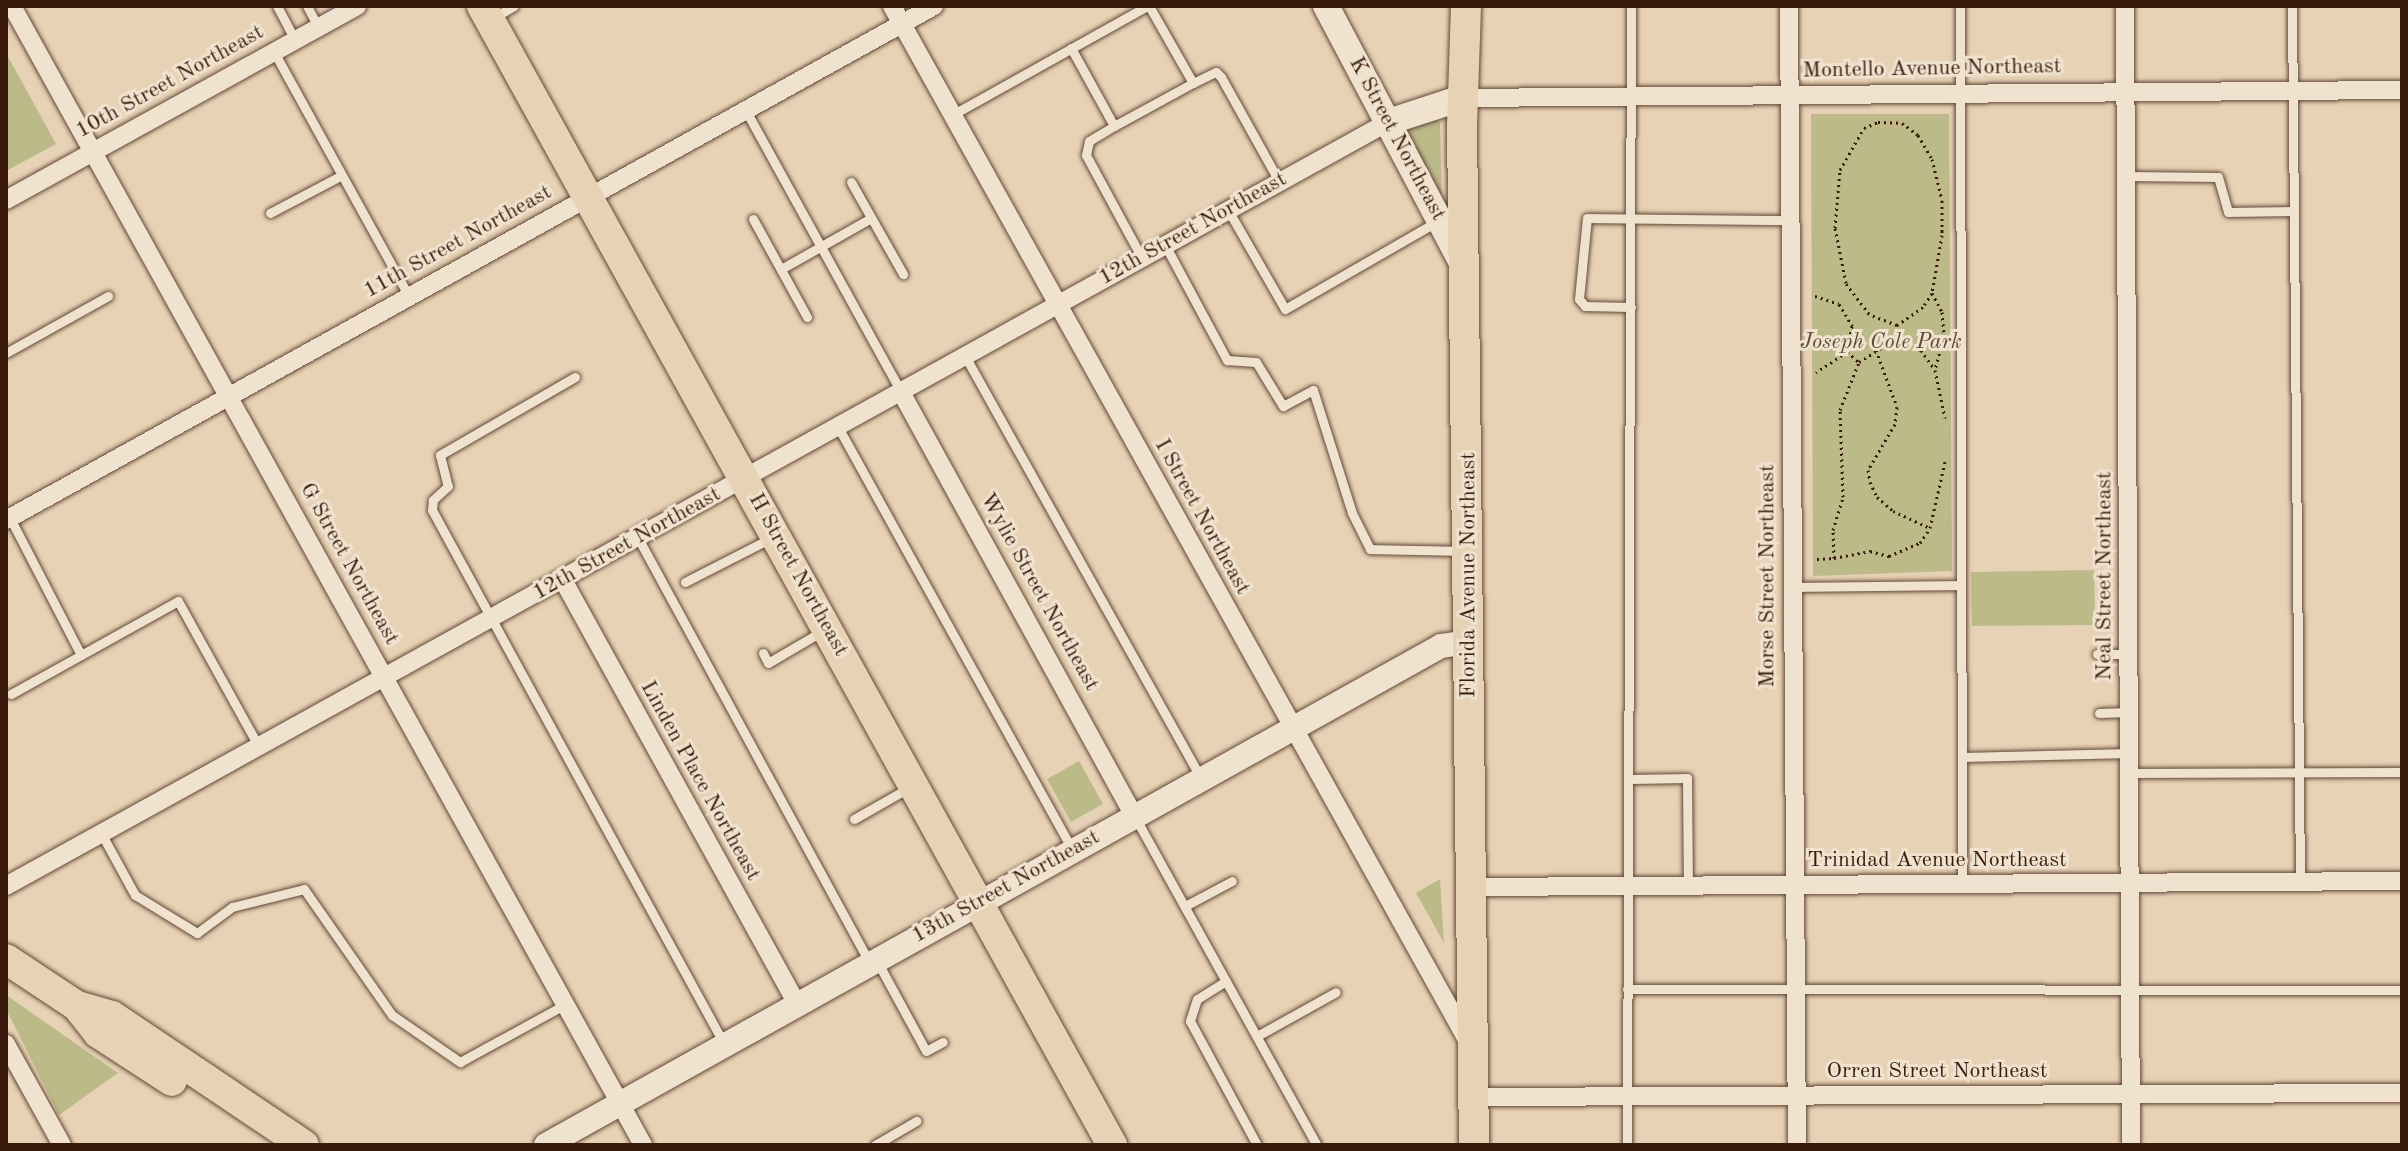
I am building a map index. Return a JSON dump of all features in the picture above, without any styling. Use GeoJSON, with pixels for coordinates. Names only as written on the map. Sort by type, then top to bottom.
{"type":"FeatureCollection","features":[{"type":"Feature","properties":{"kind":"main road","name":"K Street Northeast"},"geometry":{"type":"LineString","coordinates":[[1326,6],[1467,272]]}},
{"type":"Feature","properties":{"kind":"main road","name":"Florida Avenue Northeast"},"geometry":{"type":"LineString","coordinates":[[1466,6],[1462,98],[1467,272],[1474,1145]]}},
{"type":"Feature","properties":{"kind":"main road","name":"H Street Northeast"},"geometry":{"type":"LineString","coordinates":[[495,10],[588,198],[1112,1145]]}},
{"type":"Feature","properties":{"kind":"main road","name":"12th Street Northeast"},"geometry":{"type":"LineString","coordinates":[[1388,122],[1462,98]]}},
{"type":"Feature","properties":{"kind":"main road"},"geometry":{"type":"LineString","coordinates":[[6,959],[77,1006],[112,1016],[304,1145]]}},
{"type":"Feature","properties":{"kind":"main road"},"geometry":{"type":"LineString","coordinates":[[77,1006],[98,1033],[271,1145]]}},
{"type":"Feature","properties":{"kind":"street","name":"G Street Northeast"},"geometry":{"type":"LineString","coordinates":[[12,6],[643,1145]]}},
{"type":"Feature","properties":{"kind":"street","name":"10th Street Northeast"},"geometry":{"type":"LineString","coordinates":[[6,200],[357,6]]}},
{"type":"Feature","properties":{"kind":"street","name":"I Street Northeast"},"geometry":{"type":"LineString","coordinates":[[892,6],[1473,1050]]}},
{"type":"Feature","properties":{"kind":"street","name":"11th Street Northeast"},"geometry":{"type":"LineString","coordinates":[[7,517],[934,6]]}},
{"type":"Feature","properties":{"kind":"street","name":"Morse Street Northeast"},"geometry":{"type":"LineString","coordinates":[[1789,6],[1797,1145]]}},
{"type":"Feature","properties":{"kind":"street","name":"Neal Street Northeast"},"geometry":{"type":"LineString","coordinates":[[2125,6],[2131,1145]]}},
{"type":"Feature","properties":{"kind":"street","name":"Montello Avenue Northeast"},"geometry":{"type":"LineString","coordinates":[[1462,98],[2402,90]]}},
{"type":"Feature","properties":{"kind":"street","name":"12th Street Northeast"},"geometry":{"type":"LineString","coordinates":[[6,886],[1388,122]]}},
{"type":"Feature","properties":{"kind":"street","name":"Wylie Street Northeast"},"geometry":{"type":"LineString","coordinates":[[901,392],[1134,816]]}},
{"type":"Feature","properties":{"kind":"street","name":"Linden Place Northeast"},"geometry":{"type":"LineString","coordinates":[[563,580],[797,1004]]}},
{"type":"Feature","properties":{"kind":"street","name":"13th Street Northeast"},"geometry":{"type":"LineString","coordinates":[[546,1145],[1441,646],[1470,642]]}},
{"type":"Feature","properties":{"kind":"street","name":"Trinidad Avenue Northeast"},"geometry":{"type":"LineString","coordinates":[[1472,887],[2402,881]]}},
{"type":"Feature","properties":{"kind":"street"},"geometry":{"type":"LineString","coordinates":[[6,1044],[58,1144]]}},
{"type":"Feature","properties":{"kind":"street","name":"Orren Street Northeast"},"geometry":{"type":"LineString","coordinates":[[1473,1097],[2402,1093]]}},
{"type":"Feature","properties":{"kind":"lane"},"geometry":{"type":"LineString","coordinates":[[277,6],[295,40]]}},
{"type":"Feature","properties":{"kind":"lane"},"geometry":{"type":"LineString","coordinates":[[307,6],[318,27]]}},
{"type":"Feature","properties":{"kind":"lane"},"geometry":{"type":"LineString","coordinates":[[952,115],[1148,6],[1193,83]]}},
{"type":"Feature","properties":{"kind":"lane"},"geometry":{"type":"LineString","coordinates":[[1627,1145],[1627,989],[1631,886],[1631,6]]}},
{"type":"Feature","properties":{"kind":"lane"},"geometry":{"type":"LineString","coordinates":[[1960,6],[1962,886]]}},
{"type":"Feature","properties":{"kind":"lane"},"geometry":{"type":"LineString","coordinates":[[2292,6],[2300,883]]}},
{"type":"Feature","properties":{"kind":"lane"},"geometry":{"type":"LineString","coordinates":[[1071,48],[1114,126]]}},
{"type":"Feature","properties":{"kind":"lane"},"geometry":{"type":"LineString","coordinates":[[274,52],[409,297]]}},
{"type":"Feature","properties":{"kind":"lane"},"geometry":{"type":"LineString","coordinates":[[1142,258],[1086,155],[1089,141],[1114,126],[1216,72],[1279,181]]}},
{"type":"Feature","properties":{"kind":"lane"},"geometry":{"type":"LineString","coordinates":[[746,111],[901,392]]}},
{"type":"Feature","properties":{"kind":"lane"},"geometry":{"type":"LineString","coordinates":[[270,213],[342,175]]}},
{"type":"Feature","properties":{"kind":"lane"},"geometry":{"type":"LineString","coordinates":[[2126,176],[2218,177],[2228,212],[2294,211]]}},
{"type":"Feature","properties":{"kind":"lane"},"geometry":{"type":"LineString","coordinates":[[851,182],[903,274]]}},
{"type":"Feature","properties":{"kind":"lane"},"geometry":{"type":"LineString","coordinates":[[1228,210],[1285,309],[1440,220]]}},
{"type":"Feature","properties":{"kind":"lane"},"geometry":{"type":"LineString","coordinates":[[781,269],[871,218]]}},
{"type":"Feature","properties":{"kind":"lane"},"geometry":{"type":"LineString","coordinates":[[753,219],[807,317]]}},
{"type":"Feature","properties":{"kind":"lane"},"geometry":{"type":"LineString","coordinates":[[1631,307],[1585,306],[1579,299],[1583,221],[1791,220]]}},
{"type":"Feature","properties":{"kind":"lane"},"geometry":{"type":"LineString","coordinates":[[1165,245],[1227,360],[1256,362],[1283,406],[1313,390],[1352,513],[1370,549],[1469,551]]}},
{"type":"Feature","properties":{"kind":"lane"},"geometry":{"type":"LineString","coordinates":[[6,353],[108,296]]}},
{"type":"Feature","properties":{"kind":"lane"},"geometry":{"type":"LineString","coordinates":[[965,356],[1201,779]]}},
{"type":"Feature","properties":{"kind":"lane"},"geometry":{"type":"LineString","coordinates":[[575,377],[440,455],[449,480],[432,510],[725,1045]]}},
{"type":"Feature","properties":{"kind":"lane"},"geometry":{"type":"LineString","coordinates":[[838,427],[1072,850]]}},
{"type":"Feature","properties":{"kind":"lane"},"geometry":{"type":"LineString","coordinates":[[7,517],[81,655]]}},
{"type":"Feature","properties":{"kind":"lane"},"geometry":{"type":"LineString","coordinates":[[685,582],[776,536]]}},
{"type":"Feature","properties":{"kind":"lane"},"geometry":{"type":"LineString","coordinates":[[638,538],[926,1051],[943,1042]]}},
{"type":"Feature","properties":{"kind":"lane"},"geometry":{"type":"LineString","coordinates":[[1793,587],[1961,585]]}},
{"type":"Feature","properties":{"kind":"lane"},"geometry":{"type":"LineString","coordinates":[[11,694],[178,601],[259,747]]}},
{"type":"Feature","properties":{"kind":"lane"},"geometry":{"type":"LineString","coordinates":[[763,653],[768,663],[827,629]]}},
{"type":"Feature","properties":{"kind":"lane"},"geometry":{"type":"LineString","coordinates":[[2097,654],[2129,654]]}},
{"type":"Feature","properties":{"kind":"lane"},"geometry":{"type":"LineString","coordinates":[[2099,713],[2129,712]]}},
{"type":"Feature","properties":{"kind":"lane"},"geometry":{"type":"LineString","coordinates":[[1962,757],[2130,753]]}},
{"type":"Feature","properties":{"kind":"lane"},"geometry":{"type":"LineString","coordinates":[[2130,773],[2402,772]]}},
{"type":"Feature","properties":{"kind":"lane"},"geometry":{"type":"LineString","coordinates":[[1630,779],[1687,778],[1688,886]]}},
{"type":"Feature","properties":{"kind":"lane"},"geometry":{"type":"LineString","coordinates":[[854,819],[914,785]]}},
{"type":"Feature","properties":{"kind":"lane"},"geometry":{"type":"LineString","coordinates":[[1134,816],[1317,1145]]}},
{"type":"Feature","properties":{"kind":"lane"},"geometry":{"type":"LineString","coordinates":[[101,833],[135,895],[197,933],[232,907],[304,889],[392,1015],[460,1062],[564,1005]]}},
{"type":"Feature","properties":{"kind":"lane"},"geometry":{"type":"LineString","coordinates":[[1185,906],[1232,881]]}},
{"type":"Feature","properties":{"kind":"lane"},"geometry":{"type":"LineString","coordinates":[[1226,981],[1197,999],[1190,1021],[1257,1145]]}},
{"type":"Feature","properties":{"kind":"lane"},"geometry":{"type":"LineString","coordinates":[[1627,989],[2402,990]]}},
{"type":"Feature","properties":{"kind":"lane"},"geometry":{"type":"LineString","coordinates":[[1257,1036],[1336,992]]}},
{"type":"Feature","properties":{"kind":"lane"},"geometry":{"type":"LineString","coordinates":[[878,1144],[916,1121]]}},
{"type":"Feature","properties":{"kind":"path"},"geometry":{"type":"LineString","coordinates":[[1889,111],[1889,120]]}},
{"type":"Feature","properties":{"kind":"path"},"geometry":{"type":"LineString","coordinates":[[1889,120],[1918,135],[1936,172],[1942,235],[1932,293],[1923,307],[1897,325],[1882,321],[1857,303],[1846,283],[1835,228],[1840,170],[1850,147],[1864,128],[1889,120]]}},
{"type":"Feature","properties":{"kind":"path"},"geometry":{"type":"LineString","coordinates":[[1932,293],[1944,336],[1935,370]]}},
{"type":"Feature","properties":{"kind":"path"},"geometry":{"type":"LineString","coordinates":[[1815,296],[1847,312],[1852,326],[1847,352],[1816,372]]}},
{"type":"Feature","properties":{"kind":"path"},"geometry":{"type":"LineString","coordinates":[[1897,325],[1897,338]]}},
{"type":"Feature","properties":{"kind":"path"},"geometry":{"type":"LineString","coordinates":[[1897,338],[1921,350],[1935,370],[1946,422]]}},
{"type":"Feature","properties":{"kind":"path"},"geometry":{"type":"LineString","coordinates":[[1834,558],[1833,530],[1843,497],[1840,410],[1859,362],[1897,338]]}},
{"type":"Feature","properties":{"kind":"path"},"geometry":{"type":"LineString","coordinates":[[1876,350],[1897,407],[1889,437],[1868,470],[1870,482],[1877,497],[1893,511],[1930,528]]}},
{"type":"Feature","properties":{"kind":"path"},"geometry":{"type":"LineString","coordinates":[[1847,352],[1859,362]]}},
{"type":"Feature","properties":{"kind":"path"},"geometry":{"type":"LineString","coordinates":[[1817,559],[1906,552],[1930,528],[1946,456]]}},
{"type":"Feature","properties":{"kind":"green space"},"geometry":{"type":"Polygon","coordinates":[[[6,53],[56,144],[6,171],[6,53]]]}},
{"type":"Feature","properties":{"kind":"green space","name":"Joseph Cole Park"},"geometry":{"type":"Polygon","coordinates":[[[1811,114],[1949,114],[1952,571],[1813,576],[1811,114]]]}},
{"type":"Feature","properties":{"kind":"green space"},"geometry":{"type":"Polygon","coordinates":[[[1434,119],[1440,122],[1442,205],[1402,132],[1434,119]]]}},
{"type":"Feature","properties":{"kind":"green space"},"geometry":{"type":"Polygon","coordinates":[[[2094,570],[2095,625],[1972,626],[1971,572],[2094,570]]]}},
{"type":"Feature","properties":{"kind":"green space"},"geometry":{"type":"Polygon","coordinates":[[[1079,761],[1103,804],[1071,822],[1047,779],[1079,761]]]}},
{"type":"Feature","properties":{"kind":"green space"},"geometry":{"type":"Polygon","coordinates":[[[1440,879],[1444,943],[1416,893],[1440,879]]]}},
{"type":"Feature","properties":{"kind":"green space"},"geometry":{"type":"Polygon","coordinates":[[[6,995],[118,1073],[59,1115],[6,1009],[6,995]]]}}]}
